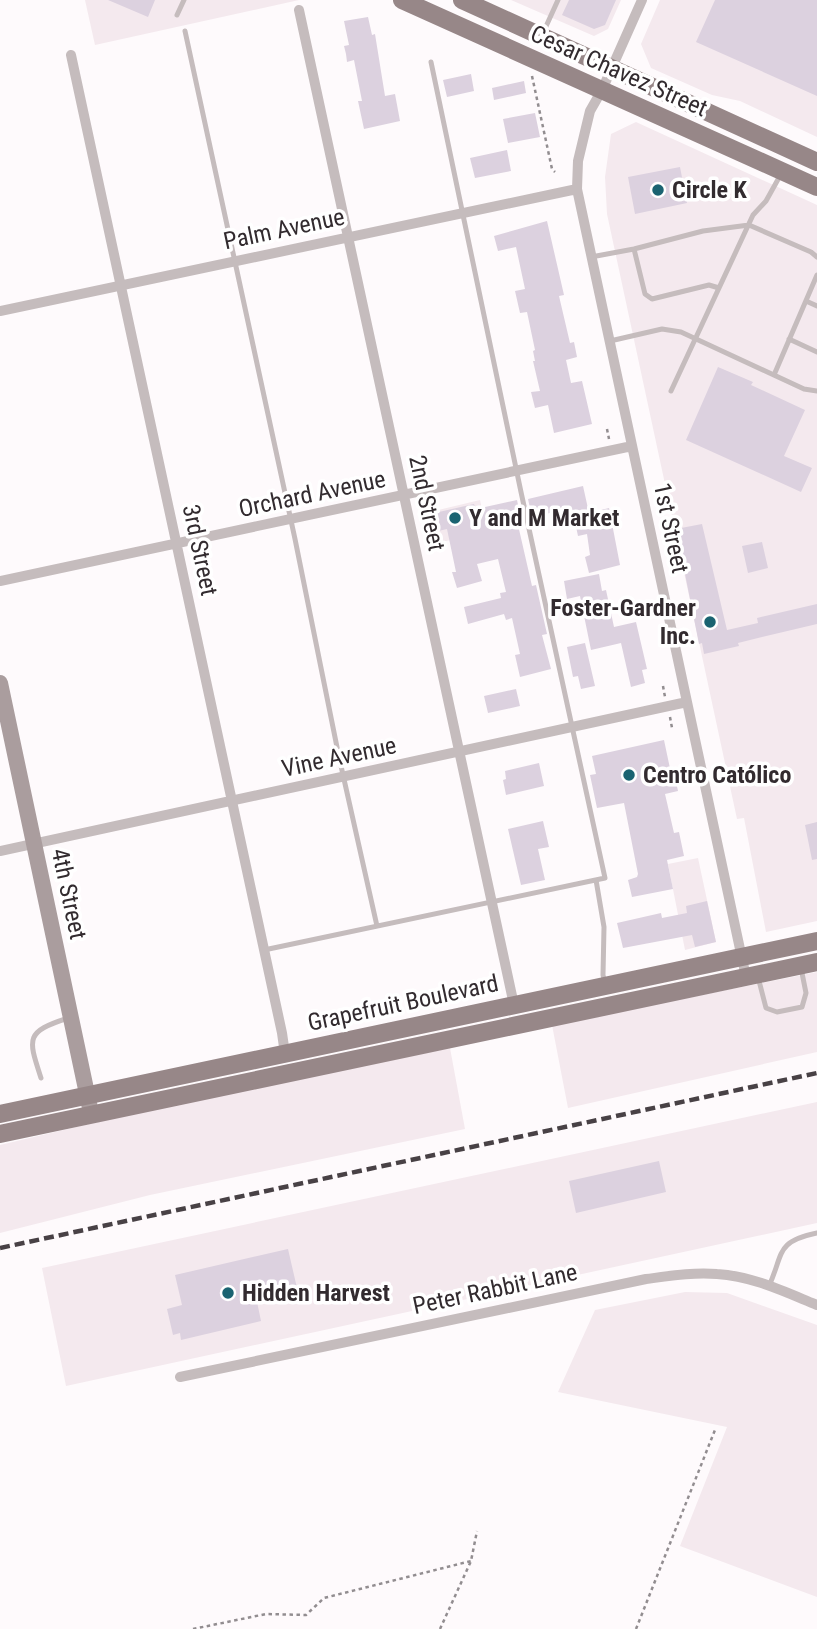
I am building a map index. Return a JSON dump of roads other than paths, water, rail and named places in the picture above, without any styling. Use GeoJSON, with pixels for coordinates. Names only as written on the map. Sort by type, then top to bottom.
{"type":"FeatureCollection","features":[{"type":"Feature","properties":{"kind":"main road","name":"Cesar Chavez Street"},"geometry":{"type":"LineString","coordinates":[[402,0],[817,187]]}},
{"type":"Feature","properties":{"kind":"main road","name":"Cesar Chavez Street"},"geometry":{"type":"LineString","coordinates":[[463,0],[817,162]]}},
{"type":"Feature","properties":{"kind":"main road","name":"Grapefruit Boulevard"},"geometry":{"type":"LineString","coordinates":[[0,1114],[817,941]]}},
{"type":"Feature","properties":{"kind":"main road","name":"Grapefruit Boulevard"},"geometry":{"type":"LineString","coordinates":[[0,1134],[809,964]]}},
{"type":"Feature","properties":{"kind":"street","name":"1st Street"},"geometry":{"type":"LineString","coordinates":[[642,0],[602,90],[591,108],[578,161],[577,189],[742,955],[752,976]]}},
{"type":"Feature","properties":{"kind":"street","name":"2nd Street"},"geometry":{"type":"LineString","coordinates":[[299,10],[514,1004]]}},
{"type":"Feature","properties":{"kind":"street","name":"3rd Street"},"geometry":{"type":"LineString","coordinates":[[71,55],[285,1054]]}},
{"type":"Feature","properties":{"kind":"street","name":"Palm Avenue"},"geometry":{"type":"LineString","coordinates":[[0,311],[577,189]]}},
{"type":"Feature","properties":{"kind":"street","name":"Orchard Avenue"},"geometry":{"type":"LineString","coordinates":[[0,581],[632,446]]}},
{"type":"Feature","properties":{"kind":"street","name":"4th Street"},"geometry":{"type":"LineString","coordinates":[[0,683],[36,843],[91,1114]]}},
{"type":"Feature","properties":{"kind":"street","name":"Vine Avenue"},"geometry":{"type":"LineString","coordinates":[[0,850],[687,702]]}},
{"type":"Feature","properties":{"kind":"street","name":"Peter Rabbit Lane"},"geometry":{"type":"LineString","coordinates":[[180,1377],[646,1279],[685,1274],[719,1274],[769,1286],[817,1306]]}},
{"type":"Feature","properties":{"kind":"lane"},"geometry":{"type":"LineString","coordinates":[[177,15],[184,0]]}},
{"type":"Feature","properties":{"kind":"lane"},"geometry":{"type":"LineString","coordinates":[[542,36],[558,0]]}},
{"type":"Feature","properties":{"kind":"lane"},"geometry":{"type":"LineString","coordinates":[[185,31],[377,926]]}},
{"type":"Feature","properties":{"kind":"lane"},"geometry":{"type":"LineString","coordinates":[[264,950],[605,878],[431,62]]}},
{"type":"Feature","properties":{"kind":"lane"},"geometry":{"type":"LineString","coordinates":[[671,391],[753,215],[766,201],[782,172]]}},
{"type":"Feature","properties":{"kind":"lane"},"geometry":{"type":"LineString","coordinates":[[591,257],[704,231],[749,225],[817,256]]}},
{"type":"Feature","properties":{"kind":"lane"},"geometry":{"type":"LineString","coordinates":[[634,249],[645,294],[652,299],[709,285],[719,288]]}},
{"type":"Feature","properties":{"kind":"lane"},"geometry":{"type":"LineString","coordinates":[[774,375],[817,275]]}},
{"type":"Feature","properties":{"kind":"lane"},"geometry":{"type":"LineString","coordinates":[[806,301],[817,306]]}},
{"type":"Feature","properties":{"kind":"lane"},"geometry":{"type":"LineString","coordinates":[[610,341],[662,329],[681,332],[804,389],[817,391]]}},
{"type":"Feature","properties":{"kind":"lane"},"geometry":{"type":"LineString","coordinates":[[789,339],[817,352]]}},
{"type":"Feature","properties":{"kind":"lane"},"geometry":{"type":"LineString","coordinates":[[596,880],[604,927],[603,975],[606,986]]}},
{"type":"Feature","properties":{"kind":"lane"},"geometry":{"type":"LineString","coordinates":[[752,976],[766,1008],[777,1012],[802,1007],[809,964]]}},
{"type":"Feature","properties":{"kind":"lane"},"geometry":{"type":"LineString","coordinates":[[41,1078],[31,1047],[36,1033],[44,1026],[71,1017]]}},
{"type":"Feature","properties":{"kind":"lane"},"geometry":{"type":"LineString","coordinates":[[769,1286],[778,1256],[785,1245],[798,1237],[817,1233]]}},
{"type":"Feature","properties":{"kind":"railway"},"geometry":{"type":"LineString","coordinates":[[0,1248],[817,1073]]}},
{"type":"Feature","properties":{"kind":"place","name":"Circle K"},"geometry":{"type":"Point","coordinates":[658,190]}},
{"type":"Feature","properties":{"kind":"place","name":"Y and M Market"},"geometry":{"type":"Point","coordinates":[455,518]}},
{"type":"Feature","properties":{"kind":"place","name":"Foster-Gardner Inc."},"geometry":{"type":"Point","coordinates":[710,622]}},
{"type":"Feature","properties":{"kind":"place","name":"Centro Católico"},"geometry":{"type":"Point","coordinates":[629,775]}},
{"type":"Feature","properties":{"kind":"place","name":"Hidden Harvest"},"geometry":{"type":"Point","coordinates":[228,1293]}}]}
